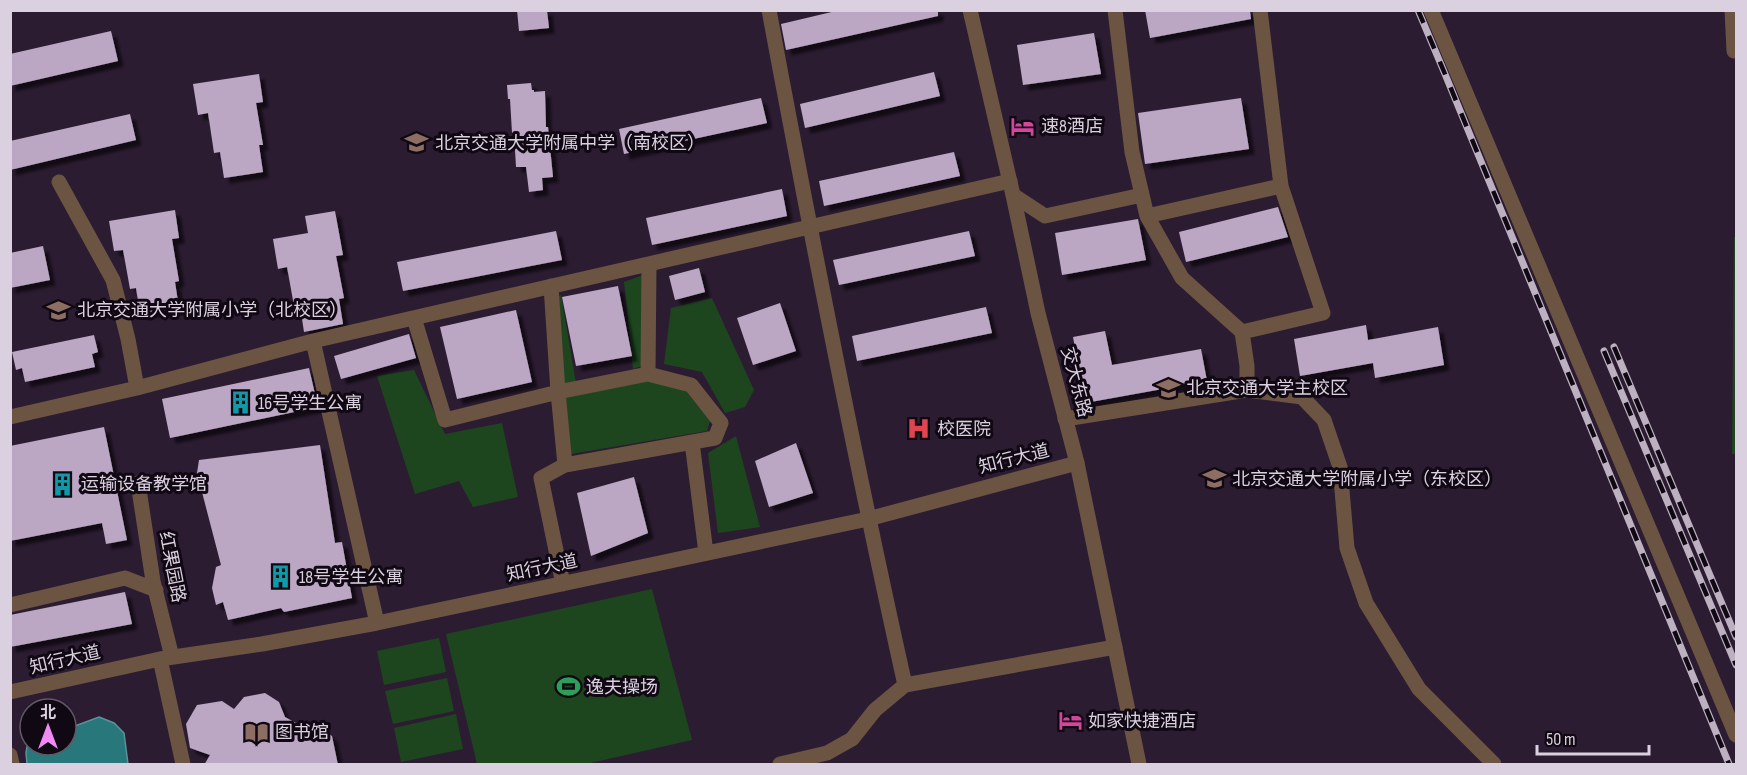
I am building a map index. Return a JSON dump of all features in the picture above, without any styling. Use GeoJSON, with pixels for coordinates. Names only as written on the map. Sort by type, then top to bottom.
{"type":"FeatureCollection","features":[{"type":"Feature","properties":{"kind":"street"},"geometry":{"type":"LineString","coordinates":[[769,10],[809,226],[868,519],[905,685]]}},
{"type":"Feature","properties":{"kind":"street","name":"交大东路"},"geometry":{"type":"LineString","coordinates":[[970,10],[1038,313],[1077,463],[1140,765]]}},
{"type":"Feature","properties":{"kind":"street"},"geometry":{"type":"LineString","coordinates":[[1115,10],[1132,152],[1147,216],[1182,278],[1242,332],[1247,366],[1247,390]]}},
{"type":"Feature","properties":{"kind":"street"},"geometry":{"type":"LineString","coordinates":[[1242,332],[1323,313],[1281,186],[1260,10]]}},
{"type":"Feature","properties":{"kind":"street"},"geometry":{"type":"LineString","coordinates":[[1431,10],[1737,735]]}},
{"type":"Feature","properties":{"kind":"street"},"geometry":{"type":"LineString","coordinates":[[1732,10],[1734,51],[1737,51]]}},
{"type":"Feature","properties":{"kind":"street"},"geometry":{"type":"LineString","coordinates":[[59,182],[113,280],[128,339],[137,388]]}},
{"type":"Feature","properties":{"kind":"street"},"geometry":{"type":"LineString","coordinates":[[1147,216],[1281,186]]}},
{"type":"Feature","properties":{"kind":"street"},"geometry":{"type":"LineString","coordinates":[[10,417],[137,388],[313,341],[809,226],[1011,188],[1045,216],[1142,195]]}},
{"type":"Feature","properties":{"kind":"street"},"geometry":{"type":"LineString","coordinates":[[648,374],[649,264]]}},
{"type":"Feature","properties":{"kind":"street"},"geometry":{"type":"LineString","coordinates":[[551,286],[558,393],[566,465]]}},
{"type":"Feature","properties":{"kind":"street"},"geometry":{"type":"LineString","coordinates":[[414,318],[446,420],[648,374],[692,386],[721,423],[715,438],[566,465],[541,478],[563,584]]}},
{"type":"Feature","properties":{"kind":"street"},"geometry":{"type":"LineString","coordinates":[[313,341],[377,623]]}},
{"type":"Feature","properties":{"kind":"street"},"geometry":{"type":"LineString","coordinates":[[1065,419],[1247,390],[1302,397],[1324,420],[1340,467],[1347,548],[1366,603],[1419,689],[1494,765]]}},
{"type":"Feature","properties":{"kind":"street"},"geometry":{"type":"LineString","coordinates":[[692,442],[706,554]]}},
{"type":"Feature","properties":{"kind":"street","name":"知行大道"},"geometry":{"type":"LineString","coordinates":[[10,692],[166,658],[262,644],[377,623],[706,554],[868,519],[1077,463]]}},
{"type":"Feature","properties":{"kind":"street","name":"红果园路"},"geometry":{"type":"LineString","coordinates":[[138,483],[183,765]]}},
{"type":"Feature","properties":{"kind":"street"},"geometry":{"type":"LineString","coordinates":[[10,605],[125,578],[156,590]]}},
{"type":"Feature","properties":{"kind":"street"},"geometry":{"type":"LineString","coordinates":[[787,764],[827,753],[852,739],[875,710],[905,685],[1115,647]]}},
{"type":"Feature","properties":{"kind":"street"},"geometry":{"type":"LineString","coordinates":[[10,755],[12,765]]}},
{"type":"Feature","properties":{"kind":"shaded area"},"geometry":{"type":"Polygon","coordinates":[[[1734,237],[1736,237],[1736,454],[1732,454],[1734,237]]]}},
{"type":"Feature","properties":{"kind":"shaded area"},"geometry":{"type":"Polygon","coordinates":[[[643,275],[645,365],[633,369],[624,282],[643,275]]]}},
{"type":"Feature","properties":{"kind":"shaded area"},"geometry":{"type":"Polygon","coordinates":[[[561,295],[576,383],[564,385],[555,298],[561,295]]]}},
{"type":"Feature","properties":{"kind":"shaded area"},"geometry":{"type":"Polygon","coordinates":[[[712,298],[754,390],[745,407],[725,413],[702,372],[664,364],[671,308],[712,298]]]}},
{"type":"Feature","properties":{"kind":"shaded area"},"geometry":{"type":"Polygon","coordinates":[[[414,370],[445,434],[502,423],[518,497],[473,507],[459,481],[415,494],[377,376],[414,370]]]}},
{"type":"Feature","properties":{"kind":"shaded area"},"geometry":{"type":"Polygon","coordinates":[[[647,380],[684,389],[710,421],[707,431],[571,454],[564,398],[647,380]]]}},
{"type":"Feature","properties":{"kind":"shaded area"},"geometry":{"type":"Polygon","coordinates":[[[736,436],[760,527],[718,533],[708,453],[736,436]]]}},
{"type":"Feature","properties":{"kind":"shaded area","name":"逸夫操场"},"geometry":{"type":"Polygon","coordinates":[[[652,589],[692,740],[586,764],[477,764],[446,634],[652,589]]]}},
{"type":"Feature","properties":{"kind":"shaded area"},"geometry":{"type":"Polygon","coordinates":[[[439,638],[446,672],[384,685],[377,651],[439,638]]]}},
{"type":"Feature","properties":{"kind":"shaded area"},"geometry":{"type":"Polygon","coordinates":[[[447,678],[454,711],[393,724],[385,691],[447,678]]]}},
{"type":"Feature","properties":{"kind":"shaded area"},"geometry":{"type":"Polygon","coordinates":[[[456,714],[463,749],[401,762],[394,728],[456,714]]]}},
{"type":"Feature","properties":{"kind":"shaded area"},"geometry":{"type":"Polygon","coordinates":[[[99,717],[114,723],[124,733],[128,764],[27,764],[26,757],[78,757],[78,725],[99,717]]]}},
{"type":"Feature","properties":{"kind":"building"},"geometry":{"type":"Polygon","coordinates":[[[517,10],[547,10],[549,28],[519,31],[517,10]]]}},
{"type":"Feature","properties":{"kind":"building"},"geometry":{"type":"Polygon","coordinates":[[[840,10],[938,10],[938,16],[786,50],[781,24],[840,10]]]}},
{"type":"Feature","properties":{"kind":"building"},"geometry":{"type":"Polygon","coordinates":[[[1145,10],[1250,10],[1251,19],[1150,38],[1145,10]]]}},
{"type":"Feature","properties":{"kind":"building"},"geometry":{"type":"Polygon","coordinates":[[[111,31],[118,61],[10,86],[10,54],[111,31]]]}},
{"type":"Feature","properties":{"kind":"building"},"geometry":{"type":"Polygon","coordinates":[[[1094,33],[1101,74],[1023,85],[1017,45],[1094,33]]]}},
{"type":"Feature","properties":{"kind":"building"},"geometry":{"type":"Polygon","coordinates":[[[934,72],[940,96],[805,128],[800,104],[934,72]]]}},
{"type":"Feature","properties":{"kind":"building"},"geometry":{"type":"Polygon","coordinates":[[[259,74],[263,102],[256,103],[263,145],[259,145],[263,172],[224,178],[220,152],[214,153],[208,113],[198,115],[193,84],[259,74]]]}},
{"type":"Feature","properties":{"kind":"building"},"geometry":{"type":"Polygon","coordinates":[[[531,83],[534,92],[545,91],[546,127],[548,127],[553,177],[542,178],[543,190],[529,192],[526,167],[516,167],[507,85],[531,83]]]}},
{"type":"Feature","properties":{"kind":"building"},"geometry":{"type":"Polygon","coordinates":[[[761,98],[767,123],[624,154],[619,129],[761,98]]]}},
{"type":"Feature","properties":{"kind":"building"},"geometry":{"type":"Polygon","coordinates":[[[1241,98],[1249,149],[1145,164],[1138,113],[1241,98]]]}},
{"type":"Feature","properties":{"kind":"building"},"geometry":{"type":"Polygon","coordinates":[[[130,114],[136,140],[10,170],[10,141],[130,114]]]}},
{"type":"Feature","properties":{"kind":"building"},"geometry":{"type":"Polygon","coordinates":[[[954,152],[960,176],[824,206],[819,181],[954,152]]]}},
{"type":"Feature","properties":{"kind":"building"},"geometry":{"type":"Polygon","coordinates":[[[782,189],[787,216],[652,245],[646,218],[782,189]]]}},
{"type":"Feature","properties":{"kind":"building"},"geometry":{"type":"Polygon","coordinates":[[[1278,207],[1288,237],[1186,262],[1179,232],[1278,207]]]}},
{"type":"Feature","properties":{"kind":"building"},"geometry":{"type":"Polygon","coordinates":[[[175,210],[179,238],[172,239],[179,281],[175,282],[179,308],[140,314],[136,288],[130,289],[123,250],[114,251],[109,221],[175,210]]]}},
{"type":"Feature","properties":{"kind":"building"},"geometry":{"type":"Polygon","coordinates":[[[335,211],[343,255],[336,256],[344,298],[339,299],[343,324],[304,332],[300,306],[294,306],[287,267],[278,269],[273,239],[308,233],[305,216],[335,211]]]}},
{"type":"Feature","properties":{"kind":"building"},"geometry":{"type":"Polygon","coordinates":[[[1138,219],[1146,260],[1062,275],[1055,233],[1138,219]]]}},
{"type":"Feature","properties":{"kind":"building"},"geometry":{"type":"Polygon","coordinates":[[[556,231],[562,260],[403,291],[397,262],[556,231]]]}},
{"type":"Feature","properties":{"kind":"building"},"geometry":{"type":"Polygon","coordinates":[[[969,231],[975,256],[839,285],[833,260],[969,231]]]}},
{"type":"Feature","properties":{"kind":"building"},"geometry":{"type":"Polygon","coordinates":[[[43,246],[50,280],[10,288],[10,253],[43,246]]]}},
{"type":"Feature","properties":{"kind":"building"},"geometry":{"type":"Polygon","coordinates":[[[699,268],[705,292],[675,300],[669,276],[699,268]]]}},
{"type":"Feature","properties":{"kind":"building"},"geometry":{"type":"Polygon","coordinates":[[[618,286],[632,356],[576,366],[562,297],[618,286]]]}},
{"type":"Feature","properties":{"kind":"building"},"geometry":{"type":"Polygon","coordinates":[[[780,303],[796,351],[753,365],[737,318],[780,303]]]}},
{"type":"Feature","properties":{"kind":"building"},"geometry":{"type":"Polygon","coordinates":[[[986,307],[992,333],[857,361],[852,336],[986,307]]]}},
{"type":"Feature","properties":{"kind":"building"},"geometry":{"type":"Polygon","coordinates":[[[516,310],[532,382],[457,399],[440,327],[516,310]]]}},
{"type":"Feature","properties":{"kind":"building"},"geometry":{"type":"Polygon","coordinates":[[[1366,325],[1368,340],[1438,327],[1444,365],[1375,378],[1373,363],[1300,376],[1294,339],[1366,325]]]}},
{"type":"Feature","properties":{"kind":"building"},"geometry":{"type":"Polygon","coordinates":[[[1105,331],[1112,365],[1201,349],[1207,381],[1085,403],[1073,337],[1105,331]]]}},
{"type":"Feature","properties":{"kind":"building"},"geometry":{"type":"Polygon","coordinates":[[[409,334],[416,358],[341,379],[334,356],[409,334]]]}},
{"type":"Feature","properties":{"kind":"building"},"geometry":{"type":"Polygon","coordinates":[[[94,335],[98,352],[92,354],[95,367],[25,382],[22,368],[16,370],[12,352],[94,335]]]}},
{"type":"Feature","properties":{"kind":"building","name":"16号学生公寓"},"geometry":{"type":"Polygon","coordinates":[[[309,368],[318,407],[170,438],[162,399],[309,368]]]}},
{"type":"Feature","properties":{"kind":"building","name":"运输设备教学馆"},"geometry":{"type":"Polygon","coordinates":[[[104,427],[127,540],[106,544],[102,523],[10,541],[10,446],[104,427]]]}},
{"type":"Feature","properties":{"kind":"building"},"geometry":{"type":"Polygon","coordinates":[[[796,443],[813,493],[769,507],[755,461],[796,443]]]}},
{"type":"Feature","properties":{"kind":"building"},"geometry":{"type":"Polygon","coordinates":[[[320,445],[335,543],[342,542],[352,598],[284,612],[281,608],[228,620],[223,602],[216,605],[212,588],[216,567],[221,565],[197,473],[199,460],[320,445]]]}},
{"type":"Feature","properties":{"kind":"building"},"geometry":{"type":"Polygon","coordinates":[[[634,477],[648,533],[591,556],[577,493],[634,477]]]}},
{"type":"Feature","properties":{"kind":"building"},"geometry":{"type":"Polygon","coordinates":[[[125,592],[132,624],[10,647],[10,615],[125,592]]]}},
{"type":"Feature","properties":{"kind":"building","name":"图书馆"},"geometry":{"type":"Polygon","coordinates":[[[265,693],[279,702],[285,717],[305,728],[319,727],[332,736],[338,765],[204,765],[210,755],[190,748],[186,724],[197,705],[222,701],[234,709],[244,697],[265,693]]]}},
{"type":"Feature","properties":{"kind":"railway"},"geometry":{"type":"LineString","coordinates":[[1418,10],[1729,764]]}},
{"type":"Feature","properties":{"kind":"railway"},"geometry":{"type":"LineString","coordinates":[[1614,347],[1736,637]]}},
{"type":"Feature","properties":{"kind":"railway"},"geometry":{"type":"LineString","coordinates":[[1604,351],[1736,665]]}},
{"type":"Feature","properties":{"kind":"place","name":"速8酒店"},"geometry":{"type":"Point","coordinates":[1023,126]}},
{"type":"Feature","properties":{"kind":"place","name":"北京交通大学附属中学（南校区）"},"geometry":{"type":"Point","coordinates":[417,143]}},
{"type":"Feature","properties":{"kind":"place","name":"北京交通大学附属小学（北校区）"},"geometry":{"type":"Point","coordinates":[59,310]}},
{"type":"Feature","properties":{"kind":"place","name":"北京交通大学主校区"},"geometry":{"type":"Point","coordinates":[1168,388]}},
{"type":"Feature","properties":{"kind":"place","name":"16号学生公寓"},"geometry":{"type":"Point","coordinates":[240,403]}},
{"type":"Feature","properties":{"kind":"place","name":"校医院"},"geometry":{"type":"Point","coordinates":[919,429]}},
{"type":"Feature","properties":{"kind":"place","name":"北京交通大学附属小学（东校区）"},"geometry":{"type":"Point","coordinates":[1214,479]}},
{"type":"Feature","properties":{"kind":"place","name":"运输设备教学馆"},"geometry":{"type":"Point","coordinates":[63,484]}},
{"type":"Feature","properties":{"kind":"place","name":"18号学生公寓"},"geometry":{"type":"Point","coordinates":[281,577]}},
{"type":"Feature","properties":{"kind":"place","name":"逸夫操场"},"geometry":{"type":"Point","coordinates":[568,687]}},
{"type":"Feature","properties":{"kind":"place","name":"如家快捷酒店"},"geometry":{"type":"Point","coordinates":[1070,721]}},
{"type":"Feature","properties":{"kind":"place","name":"图书馆"},"geometry":{"type":"Point","coordinates":[257,732]}}]}
